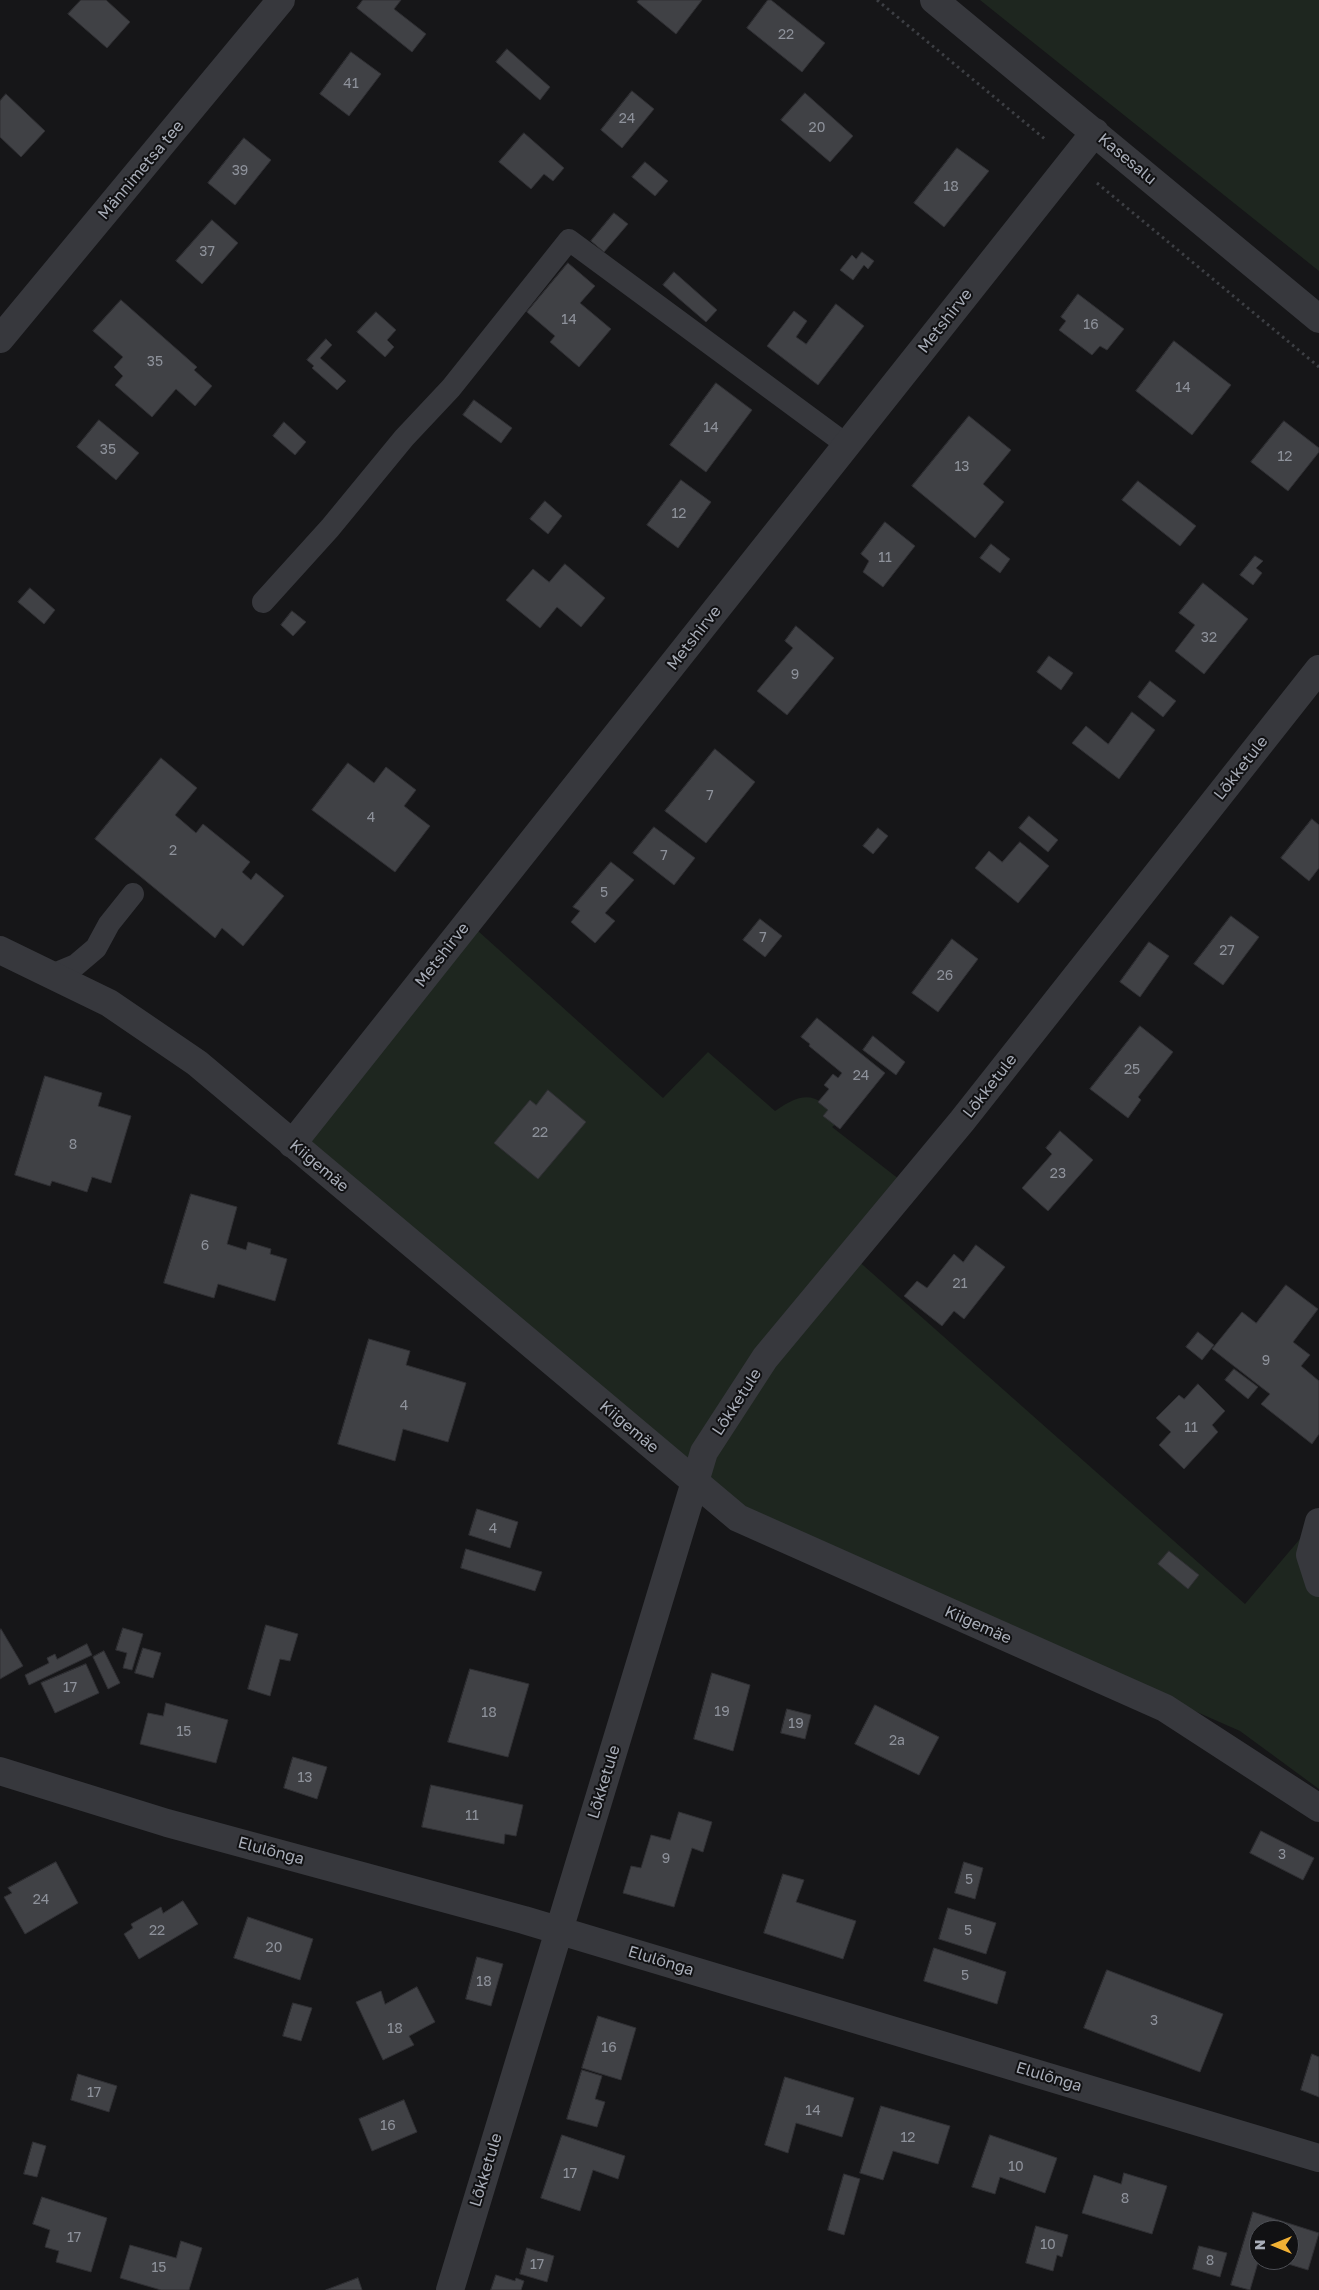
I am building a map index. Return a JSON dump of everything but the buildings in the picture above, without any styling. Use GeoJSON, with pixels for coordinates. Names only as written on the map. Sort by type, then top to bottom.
{"type":"FeatureCollection","features":[{"type":"Feature","properties":{"kind":"street","name":"Männimetsa tee"},"geometry":{"type":"LineString","coordinates":[[0,339],[281,0]]}},
{"type":"Feature","properties":{"kind":"street","name":"Kasesalu"},"geometry":{"type":"LineString","coordinates":[[934,0],[1319,319]]}},
{"type":"Feature","properties":{"kind":"street","name":"Metshirve"},"geometry":{"type":"LineString","coordinates":[[292,1144],[1095,132]]}},
{"type":"Feature","properties":{"kind":"street","name":"Lõkketule"},"geometry":{"type":"LineString","coordinates":[[450,2290],[704,1452],[764,1358],[962,1121],[1319,669]]}},
{"type":"Feature","properties":{"kind":"street","name":"Kiigemäe"},"geometry":{"type":"LineString","coordinates":[[0,950],[109,1003],[197,1063],[738,1518],[1165,1708],[1319,1808]]}},
{"type":"Feature","properties":{"kind":"street"},"geometry":{"type":"LineString","coordinates":[[1319,1522],[1310,1555],[1319,1583]]}},
{"type":"Feature","properties":{"kind":"street","name":"Elulõnga"},"geometry":{"type":"LineString","coordinates":[[0,1771],[167,1823],[559,1931],[1319,2158]]}},
{"type":"Feature","properties":{"kind":"lane"},"geometry":{"type":"LineString","coordinates":[[263,602],[330,528],[404,438],[451,388],[568,240],[847,445]]}},
{"type":"Feature","properties":{"kind":"lane"},"geometry":{"type":"LineString","coordinates":[[52,975],[76,964],[96,948],[109,924],[133,894]]}},
{"type":"Feature","properties":{"kind":"shaded area"},"geometry":{"type":"Polygon","coordinates":[[[980,0],[1319,0],[1319,271],[980,0]]]}},
{"type":"Feature","properties":{"kind":"shaded area"},"geometry":{"type":"Polygon","coordinates":[[[467,921],[663,1098],[708,1052],[775,1111],[796,1099],[804,1097],[826,1104],[844,1118],[832,1127],[904,1183],[689,1472],[290,1146],[467,921]]]}},
{"type":"Feature","properties":{"kind":"shaded area"},"geometry":{"type":"Polygon","coordinates":[[[855,1258],[1245,1604],[1310,1527],[1319,1575],[1319,1789],[1240,1731],[745,1513],[703,1480],[772,1363],[855,1258]]]}}]}
